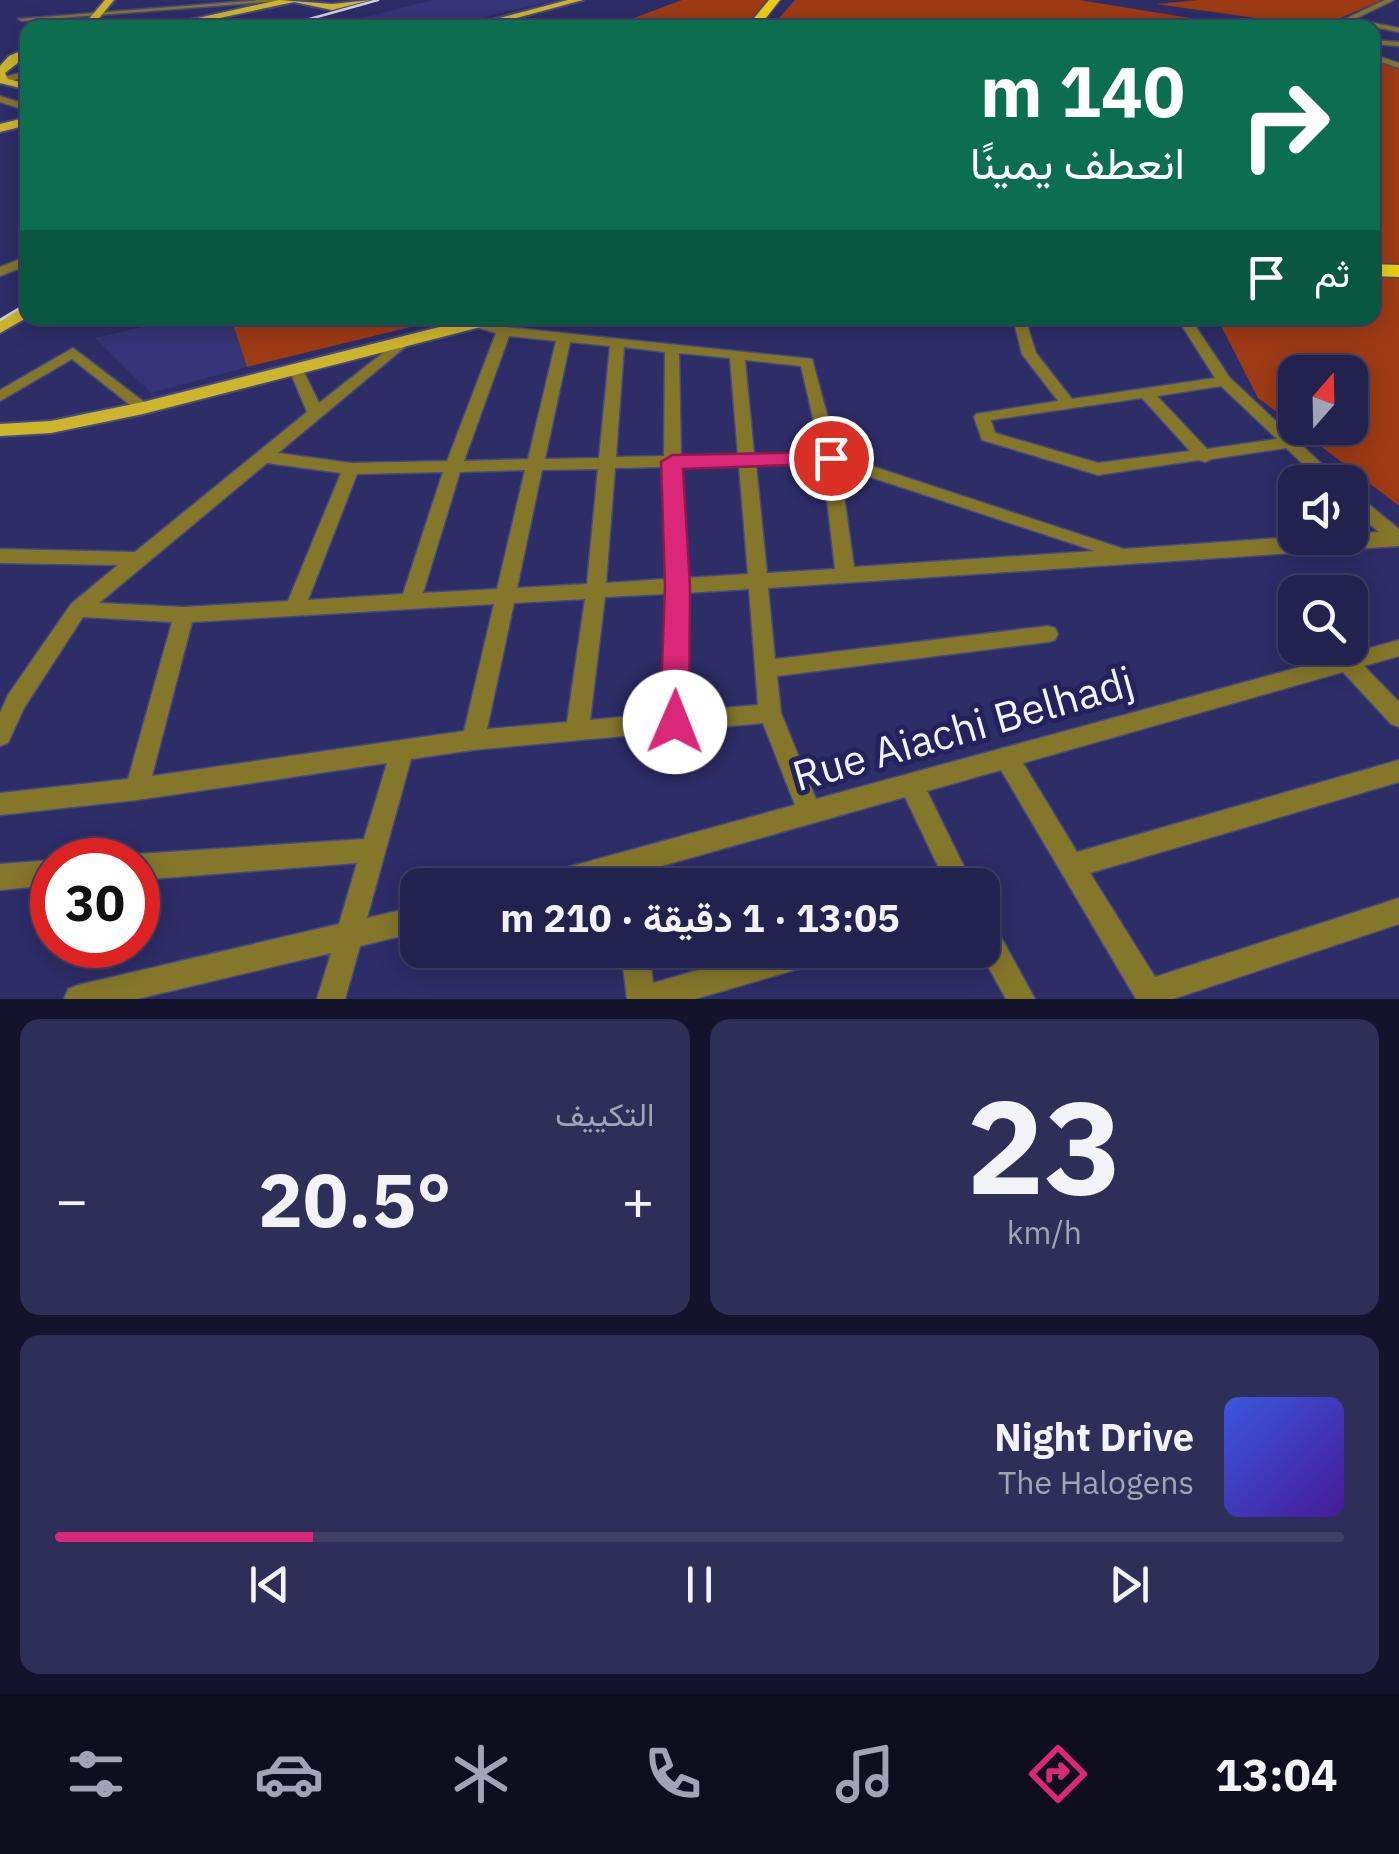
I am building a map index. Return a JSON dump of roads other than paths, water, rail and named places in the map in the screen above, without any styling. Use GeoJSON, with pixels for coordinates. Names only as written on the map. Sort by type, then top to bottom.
{"type":"FeatureCollection","features":[{"type":"Feature","properties":{"kind":"highway"},"geometry":{"type":"LineString","coordinates":[[758,20],[774,0]]}},
{"type":"Feature","properties":{"kind":"highway"},"geometry":{"type":"LineString","coordinates":[[769,20],[785,0]]}},
{"type":"Feature","properties":{"kind":"main road"},"geometry":{"type":"LineString","coordinates":[[92,20],[110,0]]}},
{"type":"Feature","properties":{"kind":"main road"},"geometry":{"type":"LineString","coordinates":[[196,20],[292,0],[337,6],[367,0]]}},
{"type":"Feature","properties":{"kind":"main road"},"geometry":{"type":"LineString","coordinates":[[498,20],[579,0]]}},
{"type":"Feature","properties":{"kind":"main road"},"geometry":{"type":"LineString","coordinates":[[1,76],[20,59]]}},
{"type":"Feature","properties":{"kind":"main road"},"geometry":{"type":"LineString","coordinates":[[0,430],[51,427],[143,408],[461,325]]}},
{"type":"Feature","properties":{"kind":"street"},"geometry":{"type":"LineString","coordinates":[[145,20],[158,0]]}},
{"type":"Feature","properties":{"kind":"street"},"geometry":{"type":"LineString","coordinates":[[22,19],[292,0]]}},
{"type":"Feature","properties":{"kind":"street"},"geometry":{"type":"LineString","coordinates":[[1347,20],[1392,0]]}},
{"type":"Feature","properties":{"kind":"street"},"geometry":{"type":"LineString","coordinates":[[52,20],[70,2]]}},
{"type":"Feature","properties":{"kind":"street"},"geometry":{"type":"LineString","coordinates":[[1359,20],[1399,2]]}},
{"type":"Feature","properties":{"kind":"street"},"geometry":{"type":"LineString","coordinates":[[35,18],[46,5]]}},
{"type":"Feature","properties":{"kind":"street"},"geometry":{"type":"LineString","coordinates":[[1383,10],[1399,12]]}},
{"type":"Feature","properties":{"kind":"street"},"geometry":{"type":"LineString","coordinates":[[410,602],[499,325]]}},
{"type":"Feature","properties":{"kind":"street"},"geometry":{"type":"LineString","coordinates":[[504,325],[564,337],[807,362],[831,458],[845,575]]}},
{"type":"Feature","properties":{"kind":"street"},"geometry":{"type":"LineString","coordinates":[[1021,325],[1029,354],[1067,404]]}},
{"type":"Feature","properties":{"kind":"street"},"geometry":{"type":"LineString","coordinates":[[1188,325],[1224,381],[1278,435]]}},
{"type":"Feature","properties":{"kind":"street"},"geometry":{"type":"LineString","coordinates":[[472,740],[564,337]]}},
{"type":"Feature","properties":{"kind":"street"},"geometry":{"type":"LineString","coordinates":[[0,736],[8,701],[78,610],[406,338]]}},
{"type":"Feature","properties":{"kind":"street"},"geometry":{"type":"LineString","coordinates":[[577,730],[596,591],[617,342]]}},
{"type":"Feature","properties":{"kind":"street"},"geometry":{"type":"LineString","coordinates":[[672,348],[678,586],[675,722]]}},
{"type":"Feature","properties":{"kind":"street"},"geometry":{"type":"LineString","coordinates":[[0,396],[73,352],[143,408]]}},
{"type":"Feature","properties":{"kind":"street"},"geometry":{"type":"LineString","coordinates":[[351,354],[353,383]]}},
{"type":"Feature","properties":{"kind":"street"},"geometry":{"type":"LineString","coordinates":[[737,355],[770,713],[810,813]]}},
{"type":"Feature","properties":{"kind":"street"},"geometry":{"type":"LineString","coordinates":[[296,369],[316,414]]}},
{"type":"Feature","properties":{"kind":"street"},"geometry":{"type":"LineString","coordinates":[[1224,381],[982,415],[985,433],[1098,468],[1278,444]]}},
{"type":"Feature","properties":{"kind":"street"},"geometry":{"type":"LineString","coordinates":[[1146,393],[1204,457]]}},
{"type":"Feature","properties":{"kind":"street"},"geometry":{"type":"LineString","coordinates":[[1288,445],[1312,465]]}},
{"type":"Feature","properties":{"kind":"street"},"geometry":{"type":"LineString","coordinates":[[264,457],[351,470],[831,458],[1126,554]]}},
{"type":"Feature","properties":{"kind":"street"},"geometry":{"type":"LineString","coordinates":[[295,608],[351,470]]}},
{"type":"Feature","properties":{"kind":"street"},"geometry":{"type":"LineString","coordinates":[[1368,513],[1398,538]]}},
{"type":"Feature","properties":{"kind":"street"},"geometry":{"type":"LineString","coordinates":[[78,610],[184,615],[758,582],[1398,538]]}},
{"type":"Feature","properties":{"kind":"street"},"geometry":{"type":"LineString","coordinates":[[0,556],[140,558]]}},
{"type":"Feature","properties":{"kind":"street"},"geometry":{"type":"LineString","coordinates":[[137,790],[184,615]]}},
{"type":"Feature","properties":{"kind":"street"},"geometry":{"type":"LineString","coordinates":[[766,669],[1048,634]]}},
{"type":"Feature","properties":{"kind":"street","name":"Rue Aiachi Belhadj"},"geometry":{"type":"LineString","coordinates":[[1368,656],[1399,648]]}},
{"type":"Feature","properties":{"kind":"street","name":"Rue Aiachi Belhadj"},"geometry":{"type":"LineString","coordinates":[[646,868],[810,813],[1335,665]]}},
{"type":"Feature","properties":{"kind":"street"},"geometry":{"type":"LineString","coordinates":[[1349,665],[1399,717]]}},
{"type":"Feature","properties":{"kind":"street"},"geometry":{"type":"LineString","coordinates":[[0,804],[137,790],[472,740],[770,713]]}},
{"type":"Feature","properties":{"kind":"street"},"geometry":{"type":"LineString","coordinates":[[331,999],[402,750]]}},
{"type":"Feature","properties":{"kind":"street"},"geometry":{"type":"LineString","coordinates":[[1006,757],[1150,996],[1399,910]]}},
{"type":"Feature","properties":{"kind":"street"},"geometry":{"type":"LineString","coordinates":[[1072,866],[1399,771]]}},
{"type":"Feature","properties":{"kind":"street"},"geometry":{"type":"LineString","coordinates":[[910,784],[952,868]]}},
{"type":"Feature","properties":{"kind":"street"},"geometry":{"type":"LineString","coordinates":[[160,865],[374,850]]}},
{"type":"Feature","properties":{"kind":"street"},"geometry":{"type":"LineString","coordinates":[[0,877],[30,875]]}},
{"type":"Feature","properties":{"kind":"street"},"geometry":{"type":"LineString","coordinates":[[78,999],[400,923]]}},
{"type":"Feature","properties":{"kind":"street"},"geometry":{"type":"LineString","coordinates":[[1000,961],[1021,999]]}},
{"type":"Feature","properties":{"kind":"street"},"geometry":{"type":"LineString","coordinates":[[638,968],[644,999],[753,968]]}},
{"type":"Feature","properties":{"kind":"tram line"},"geometry":{"type":"LineString","coordinates":[[306,20],[378,0]]}},
{"type":"Feature","properties":{"kind":"tram line"},"geometry":{"type":"LineString","coordinates":[[0,320],[20,308]]}}]}
